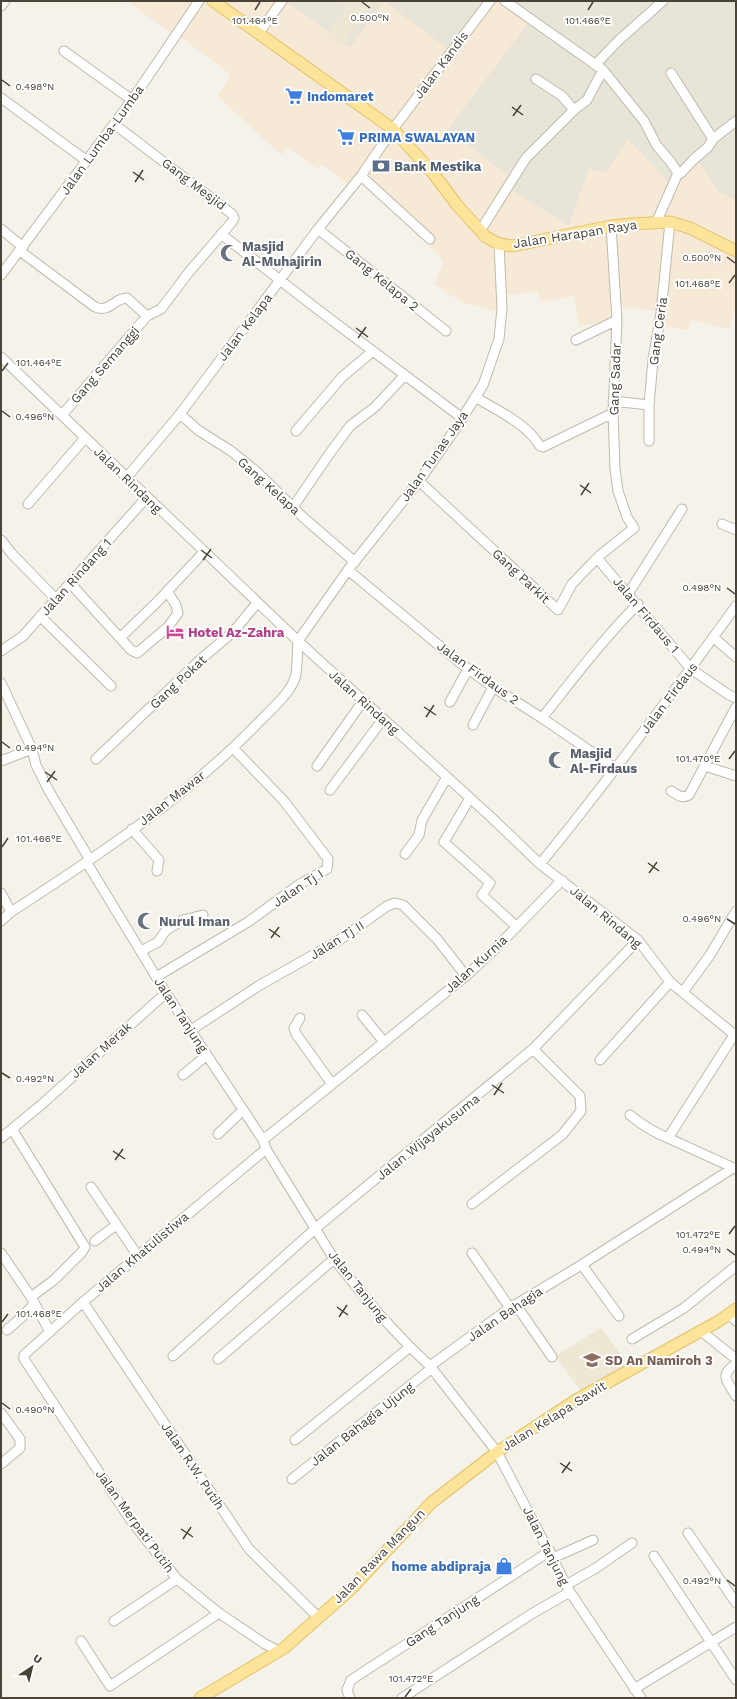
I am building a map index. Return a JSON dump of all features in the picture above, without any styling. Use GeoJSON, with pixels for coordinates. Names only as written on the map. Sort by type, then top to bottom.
{"type":"FeatureCollection","features":[{"type":"Feature","properties":{"kind":"main road","name":"Jalan Harapan Raya"},"geometry":{"type":"LineString","coordinates":[[213,1],[393,129],[433,174],[457,205],[480,231],[486,237],[499,244],[512,246],[611,226],[670,222],[690,228],[736,250]]}},
{"type":"Feature","properties":{"kind":"main road","name":"Jalan Kelapa Sawit"},"geometry":{"type":"LineString","coordinates":[[497,1452],[576,1400],[700,1331],[734,1315]]}},
{"type":"Feature","properties":{"kind":"main road","name":"Jalan Rawa Mangun"},"geometry":{"type":"LineString","coordinates":[[200,1698],[279,1651],[351,1589],[431,1503],[497,1452]]}},
{"type":"Feature","properties":{"kind":"street"},"geometry":{"type":"LineString","coordinates":[[1,6],[5,1]]}},
{"type":"Feature","properties":{"kind":"street","name":"Jalan Lumba-Lumba"},"geometry":{"type":"LineString","coordinates":[[1,275],[22,249],[132,100],[199,1]]}},
{"type":"Feature","properties":{"kind":"street"},"geometry":{"type":"LineString","coordinates":[[258,34],[282,1]]}},
{"type":"Feature","properties":{"kind":"street","name":"Jalan Kandis"},"geometry":{"type":"LineString","coordinates":[[393,129],[490,1]]}},
{"type":"Feature","properties":{"kind":"street"},"geometry":{"type":"LineString","coordinates":[[505,1],[599,67],[644,121],[657,146],[678,173]]}},
{"type":"Feature","properties":{"kind":"street"},"geometry":{"type":"LineString","coordinates":[[480,231],[526,158],[574,110],[587,100],[599,67],[618,41],[663,1]]}},
{"type":"Feature","properties":{"kind":"street"},"geometry":{"type":"LineString","coordinates":[[64,51],[132,100]]}},
{"type":"Feature","properties":{"kind":"street"},"geometry":{"type":"LineString","coordinates":[[671,73],[713,139]]}},
{"type":"Feature","properties":{"kind":"street"},"geometry":{"type":"LineString","coordinates":[[536,79],[562,96],[574,110]]}},
{"type":"Feature","properties":{"kind":"street"},"geometry":{"type":"LineString","coordinates":[[1,98],[87,161]]}},
{"type":"Feature","properties":{"kind":"street"},"geometry":{"type":"LineString","coordinates":[[656,223],[678,173],[681,173],[708,147],[713,139],[736,121]]}},
{"type":"Feature","properties":{"kind":"street","name":"Gang Mesjid"},"geometry":{"type":"LineString","coordinates":[[114,124],[232,214],[234,218],[232,222],[221,234]]}},
{"type":"Feature","properties":{"kind":"street","name":"Jalan Kelapa"},"geometry":{"type":"LineString","coordinates":[[126,477],[180,414],[318,229],[361,176],[393,129]]}},
{"type":"Feature","properties":{"kind":"street"},"geometry":{"type":"LineString","coordinates":[[361,176],[430,239]]}},
{"type":"Feature","properties":{"kind":"street","name":"Gang Ceria"},"geometry":{"type":"LineString","coordinates":[[650,441],[649,405],[653,360],[661,313],[670,222]]}},
{"type":"Feature","properties":{"kind":"street","name":"Gang Sadar"},"geometry":{"type":"LineString","coordinates":[[611,226],[617,320],[613,400],[614,453],[618,492],[627,517],[634,528]]}},
{"type":"Feature","properties":{"kind":"street"},"geometry":{"type":"LineString","coordinates":[[1,229],[22,249]]}},
{"type":"Feature","properties":{"kind":"street","name":"Gang Kelapa 2"},"geometry":{"type":"LineString","coordinates":[[318,229],[446,331]]}},
{"type":"Feature","properties":{"kind":"street"},"geometry":{"type":"LineString","coordinates":[[221,234],[462,418]]}},
{"type":"Feature","properties":{"kind":"street","name":"Gang Semanggi"},"geometry":{"type":"LineString","coordinates":[[62,415],[147,316],[161,309],[221,234]]}},
{"type":"Feature","properties":{"kind":"street","name":"Jalan Tunas Jaya"},"geometry":{"type":"LineString","coordinates":[[298,642],[348,570],[419,481],[483,385],[499,339],[502,308],[499,244]]}},
{"type":"Feature","properties":{"kind":"street","name":"Gang Semanggi"},"geometry":{"type":"LineString","coordinates":[[22,249],[95,307],[101,309],[107,308],[123,298],[127,298],[147,316]]}},
{"type":"Feature","properties":{"kind":"street"},"geometry":{"type":"LineString","coordinates":[[576,340],[617,320]]}},
{"type":"Feature","properties":{"kind":"street"},"geometry":{"type":"LineString","coordinates":[[296,431],[342,377],[373,351]]}},
{"type":"Feature","properties":{"kind":"street","name":"Jalan Rindang"},"geometry":{"type":"LineString","coordinates":[[1,357],[146,498],[298,642],[470,798],[540,864],[638,940],[670,982],[735,1036]]}},
{"type":"Feature","properties":{"kind":"street"},"geometry":{"type":"LineString","coordinates":[[293,506],[350,426],[375,408],[405,375]]}},
{"type":"Feature","properties":{"kind":"street"},"geometry":{"type":"LineString","coordinates":[[475,397],[517,422],[534,437],[540,446],[543,446],[613,413]]}},
{"type":"Feature","properties":{"kind":"street"},"geometry":{"type":"LineString","coordinates":[[613,400],[649,405]]}},
{"type":"Feature","properties":{"kind":"street","name":"Gang Kelapa"},"geometry":{"type":"LineString","coordinates":[[180,414],[198,430],[231,451],[257,472],[305,519],[355,562]]}},
{"type":"Feature","properties":{"kind":"street"},"geometry":{"type":"LineString","coordinates":[[28,504],[85,438]]}},
{"type":"Feature","properties":{"kind":"street","name":"Gang Parkit"},"geometry":{"type":"LineString","coordinates":[[419,481],[558,610],[572,584],[597,558],[634,528]]}},
{"type":"Feature","properties":{"kind":"street","name":"Jalan Rindang 1"},"geometry":{"type":"LineString","coordinates":[[1,651],[23,636],[146,498]]}},
{"type":"Feature","properties":{"kind":"street"},"geometry":{"type":"LineString","coordinates":[[628,594],[682,509]]}},
{"type":"Feature","properties":{"kind":"street"},"geometry":{"type":"LineString","coordinates":[[722,524],[736,530]]}},
{"type":"Feature","properties":{"kind":"street"},"geometry":{"type":"LineString","coordinates":[[1,540],[12,554],[56,599]]}},
{"type":"Feature","properties":{"kind":"street"},"geometry":{"type":"LineString","coordinates":[[121,637],[204,552]]}},
{"type":"Feature","properties":{"kind":"street","name":"Jalan Firdaus 1"},"geometry":{"type":"LineString","coordinates":[[597,558],[638,604],[691,669],[736,698]]}},
{"type":"Feature","properties":{"kind":"street","name":"Jalan Firdaus 2"},"geometry":{"type":"LineString","coordinates":[[348,570],[468,669],[614,768]]}},
{"type":"Feature","properties":{"kind":"street"},"geometry":{"type":"LineString","coordinates":[[70,583],[121,637],[131,650],[137,653],[168,627],[178,613],[176,605],[167,591]]}},
{"type":"Feature","properties":{"kind":"street","name":"Gang Pokat"},"geometry":{"type":"LineString","coordinates":[[96,759],[200,660],[234,631],[257,603]]}},
{"type":"Feature","properties":{"kind":"street"},"geometry":{"type":"LineString","coordinates":[[542,718],[624,618],[638,604]]}},
{"type":"Feature","properties":{"kind":"street","name":"Jalan Firdaus"},"geometry":{"type":"LineString","coordinates":[[540,864],[591,801],[614,768],[691,669],[736,606]]}},
{"type":"Feature","properties":{"kind":"street"},"geometry":{"type":"LineString","coordinates":[[40,616],[111,686]]}},
{"type":"Feature","properties":{"kind":"street"},"geometry":{"type":"LineString","coordinates":[[713,638],[736,657]]}},
{"type":"Feature","properties":{"kind":"street","name":"Jalan Mawar"},"geometry":{"type":"LineString","coordinates":[[1,921],[11,912],[88,862],[208,771],[234,749],[283,698],[296,678],[298,642]]}},
{"type":"Feature","properties":{"kind":"street"},"geometry":{"type":"LineString","coordinates":[[450,702],[468,669]]}},
{"type":"Feature","properties":{"kind":"street","name":"Jalan Tanjung"},"geometry":{"type":"LineString","coordinates":[[1,683],[32,749],[36,765],[48,791],[88,862],[166,993],[265,1144],[334,1259],[378,1313],[410,1348],[431,1367],[497,1452],[568,1588],[634,1690],[641,1698]]}},
{"type":"Feature","properties":{"kind":"street"},"geometry":{"type":"LineString","coordinates":[[473,726],[493,687]]}},
{"type":"Feature","properties":{"kind":"street"},"geometry":{"type":"LineString","coordinates":[[317,766],[363,701]]}},
{"type":"Feature","properties":{"kind":"street"},"geometry":{"type":"LineString","coordinates":[[671,791],[684,798],[689,795],[736,706]]}},
{"type":"Feature","properties":{"kind":"street"},"geometry":{"type":"LineString","coordinates":[[330,790],[383,719]]}},
{"type":"Feature","properties":{"kind":"street"},"geometry":{"type":"LineString","coordinates":[[1,761],[32,749]]}},
{"type":"Feature","properties":{"kind":"street","name":"Jalan Tj I"},"geometry":{"type":"LineString","coordinates":[[156,977],[248,922],[300,884],[327,869],[328,860],[284,801],[234,749]]}},
{"type":"Feature","properties":{"kind":"street"},"geometry":{"type":"LineString","coordinates":[[705,766],[736,776]]}},
{"type":"Feature","properties":{"kind":"street"},"geometry":{"type":"LineString","coordinates":[[405,854],[419,835],[422,820],[447,777]]}},
{"type":"Feature","properties":{"kind":"street"},"geometry":{"type":"LineString","coordinates":[[470,798],[444,842],[490,882],[482,895],[517,927]]}},
{"type":"Feature","properties":{"kind":"street"},"geometry":{"type":"LineString","coordinates":[[132,829],[159,860],[158,871]]}},
{"type":"Feature","properties":{"kind":"street","name":"Jalan Kurnia"},"geometry":{"type":"LineString","coordinates":[[265,1144],[332,1084],[466,976],[517,927],[562,880]]}},
{"type":"Feature","properties":{"kind":"street"},"geometry":{"type":"LineString","coordinates":[[1,893],[11,912]]}},
{"type":"Feature","properties":{"kind":"street","name":"Jalan Tj II"},"geometry":{"type":"LineString","coordinates":[[191,1030],[260,985],[338,941],[387,906],[395,903],[403,905],[423,924],[466,976]]}},
{"type":"Feature","properties":{"kind":"street"},"geometry":{"type":"LineString","coordinates":[[683,992],[710,955],[736,911]]}},
{"type":"Feature","properties":{"kind":"street"},"geometry":{"type":"LineString","coordinates":[[141,951],[158,942],[166,930],[183,920],[203,915]]}},
{"type":"Feature","properties":{"kind":"street","name":"Jalan Wijayakusuma"},"geometry":{"type":"LineString","coordinates":[[173,1356],[316,1228],[533,1049],[638,940]]}},
{"type":"Feature","properties":{"kind":"street"},"geometry":{"type":"LineString","coordinates":[[600,1060],[670,982]]}},
{"type":"Feature","properties":{"kind":"street","name":"Jalan Merak"},"geometry":{"type":"LineString","coordinates":[[1,1138],[166,993]]}},
{"type":"Feature","properties":{"kind":"street"},"geometry":{"type":"LineString","coordinates":[[362,1015],[384,1042]]}},
{"type":"Feature","properties":{"kind":"street"},"geometry":{"type":"LineString","coordinates":[[300,1018],[294,1028],[296,1034],[332,1084]]}},
{"type":"Feature","properties":{"kind":"street"},"geometry":{"type":"LineString","coordinates":[[668,1138],[735,1036]]}},
{"type":"Feature","properties":{"kind":"street"},"geometry":{"type":"LineString","coordinates":[[472,1204],[562,1135],[581,1111],[580,1096],[533,1049]]}},
{"type":"Feature","properties":{"kind":"street"},"geometry":{"type":"LineString","coordinates":[[183,1075],[207,1055]]}},
{"type":"Feature","properties":{"kind":"street"},"geometry":{"type":"LineString","coordinates":[[218,1134],[243,1110]]}},
{"type":"Feature","properties":{"kind":"street"},"geometry":{"type":"LineString","coordinates":[[630,1115],[654,1133],[735,1169]]}},
{"type":"Feature","properties":{"kind":"street"},"geometry":{"type":"LineString","coordinates":[[7,1330],[23,1316],[32,1300],[82,1252],[84,1247],[12,1129]]}},
{"type":"Feature","properties":{"kind":"street","name":"Jalan Khatulistiwa"},"geometry":{"type":"LineString","coordinates":[[24,1359],[26,1352],[82,1302],[138,1256],[265,1144]]}},
{"type":"Feature","properties":{"kind":"street","name":"Jalan Bahagia"},"geometry":{"type":"LineString","coordinates":[[431,1367],[513,1306],[582,1265],[735,1169]]}},
{"type":"Feature","properties":{"kind":"street"},"geometry":{"type":"LineString","coordinates":[[91,1187],[138,1256]]}},
{"type":"Feature","properties":{"kind":"street"},"geometry":{"type":"LineString","coordinates":[[95,1241],[116,1225]]}},
{"type":"Feature","properties":{"kind":"street"},"geometry":{"type":"LineString","coordinates":[[472,1253],[552,1357]]}},
{"type":"Feature","properties":{"kind":"street"},"geometry":{"type":"LineString","coordinates":[[2,1257],[32,1300],[50,1332]]}},
{"type":"Feature","properties":{"kind":"street"},"geometry":{"type":"LineString","coordinates":[[218,1359],[334,1259]]}},
{"type":"Feature","properties":{"kind":"street"},"geometry":{"type":"LineString","coordinates":[[582,1265],[619,1316]]}},
{"type":"Feature","properties":{"kind":"street"},"geometry":{"type":"LineString","coordinates":[[632,1339],[684,1308],[736,1266]]}},
{"type":"Feature","properties":{"kind":"street","name":"Jalan R.W. Putih"},"geometry":{"type":"LineString","coordinates":[[82,1302],[249,1549],[318,1618]]}},
{"type":"Feature","properties":{"kind":"street"},"geometry":{"type":"LineString","coordinates":[[700,1331],[736,1359]]}},
{"type":"Feature","properties":{"kind":"street"},"geometry":{"type":"LineString","coordinates":[[295,1440],[410,1348]]}},
{"type":"Feature","properties":{"kind":"street","name":"Jalan Merpati Putih"},"geometry":{"type":"LineString","coordinates":[[24,1359],[130,1519],[177,1579],[219,1613],[265,1644],[279,1651]]}},
{"type":"Feature","properties":{"kind":"street"},"geometry":{"type":"LineString","coordinates":[[736,1364],[728,1368],[725,1373],[726,1379],[736,1396]]}},
{"type":"Feature","properties":{"kind":"street","name":"Jalan Bahagia Ujung"},"geometry":{"type":"LineString","coordinates":[[292,1479],[431,1367]]}},
{"type":"Feature","properties":{"kind":"street"},"geometry":{"type":"LineString","coordinates":[[1,1413],[20,1439],[20,1448],[1,1464]]}},
{"type":"Feature","properties":{"kind":"street"},"geometry":{"type":"LineString","coordinates":[[688,1533],[736,1603]]}},
{"type":"Feature","properties":{"kind":"street","name":"Gang Tanjung"},"geometry":{"type":"LineString","coordinates":[[350,1698],[347,1690],[351,1680],[551,1555],[593,1540]]}},
{"type":"Feature","properties":{"kind":"street"},"geometry":{"type":"LineString","coordinates":[[402,1698],[533,1613],[632,1543]]}},
{"type":"Feature","properties":{"kind":"street"},"geometry":{"type":"LineString","coordinates":[[654,1556],[736,1680]]}},
{"type":"Feature","properties":{"kind":"street"},"geometry":{"type":"LineString","coordinates":[[114,1621],[177,1579]]}},
{"type":"Feature","properties":{"kind":"street"},"geometry":{"type":"LineString","coordinates":[[81,1641],[110,1686],[219,1613]]}},
{"type":"Feature","properties":{"kind":"street"},"geometry":{"type":"LineString","coordinates":[[634,1690],[736,1628]]}},
{"type":"Feature","properties":{"kind":"shaded area"},"geometry":{"type":"Polygon","coordinates":[[[127,1],[285,1],[350,48],[384,1],[449,50],[486,1],[500,1],[529,22],[447,130],[517,182],[511,190],[569,226],[589,169],[605,173],[628,139],[674,188],[682,176],[697,161],[719,192],[736,200],[736,310],[729,329],[691,320],[688,330],[662,326],[663,312],[611,305],[613,320],[579,326],[574,296],[540,302],[538,292],[498,295],[498,312],[461,302],[434,284],[444,261],[363,181],[355,190],[322,164],[318,169],[288,147],[281,155],[217,95],[231,75],[185,40],[173,34],[127,1]]]}},
{"type":"Feature","properties":{"kind":"shaded area"},"geometry":{"type":"Polygon","coordinates":[[[285,1],[486,1],[449,50],[350,48],[285,1]]]}},
{"type":"Feature","properties":{"kind":"shaded area"},"geometry":{"type":"Polygon","coordinates":[[[338,1],[369,1],[372,3],[341,46],[326,35],[346,8],[338,1]]]}},
{"type":"Feature","properties":{"kind":"shaded area"},"geometry":{"type":"Polygon","coordinates":[[[500,1],[736,1],[736,200],[719,193],[697,161],[675,188],[589,169],[569,226],[511,190],[517,182],[447,130],[528,22],[500,1]]]}},
{"type":"Feature","properties":{"kind":"shaded area","name":"SD An Namiroh 3"},"geometry":{"type":"Polygon","coordinates":[[[601,1328],[629,1365],[583,1394],[555,1356],[601,1328]]]}},
{"type":"Feature","properties":{"kind":"place","name":"Indomaret"},"geometry":{"type":"Point","coordinates":[294,96]}},
{"type":"Feature","properties":{"kind":"place","name":"PRIMA SWALAYAN"},"geometry":{"type":"Point","coordinates":[346,137]}},
{"type":"Feature","properties":{"kind":"place","name":"Bank Mestika"},"geometry":{"type":"Point","coordinates":[381,166]}},
{"type":"Feature","properties":{"kind":"place","name":"Masjid Al-Muhajirin"},"geometry":{"type":"Point","coordinates":[229,253]}},
{"type":"Feature","properties":{"kind":"place","name":"Hotel Az-Zahra"},"geometry":{"type":"Point","coordinates":[175,632]}},
{"type":"Feature","properties":{"kind":"place","name":"Masjid Al-Firdaus"},"geometry":{"type":"Point","coordinates":[557,760]}},
{"type":"Feature","properties":{"kind":"place","name":"Nurul Iman"},"geometry":{"type":"Point","coordinates":[146,921]}},
{"type":"Feature","properties":{"kind":"place","name":"SD An Namiroh 3"},"geometry":{"type":"Point","coordinates":[592,1360]}},
{"type":"Feature","properties":{"kind":"place","name":"home abdipraja"},"geometry":{"type":"Point","coordinates":[504,1566]}}]}
